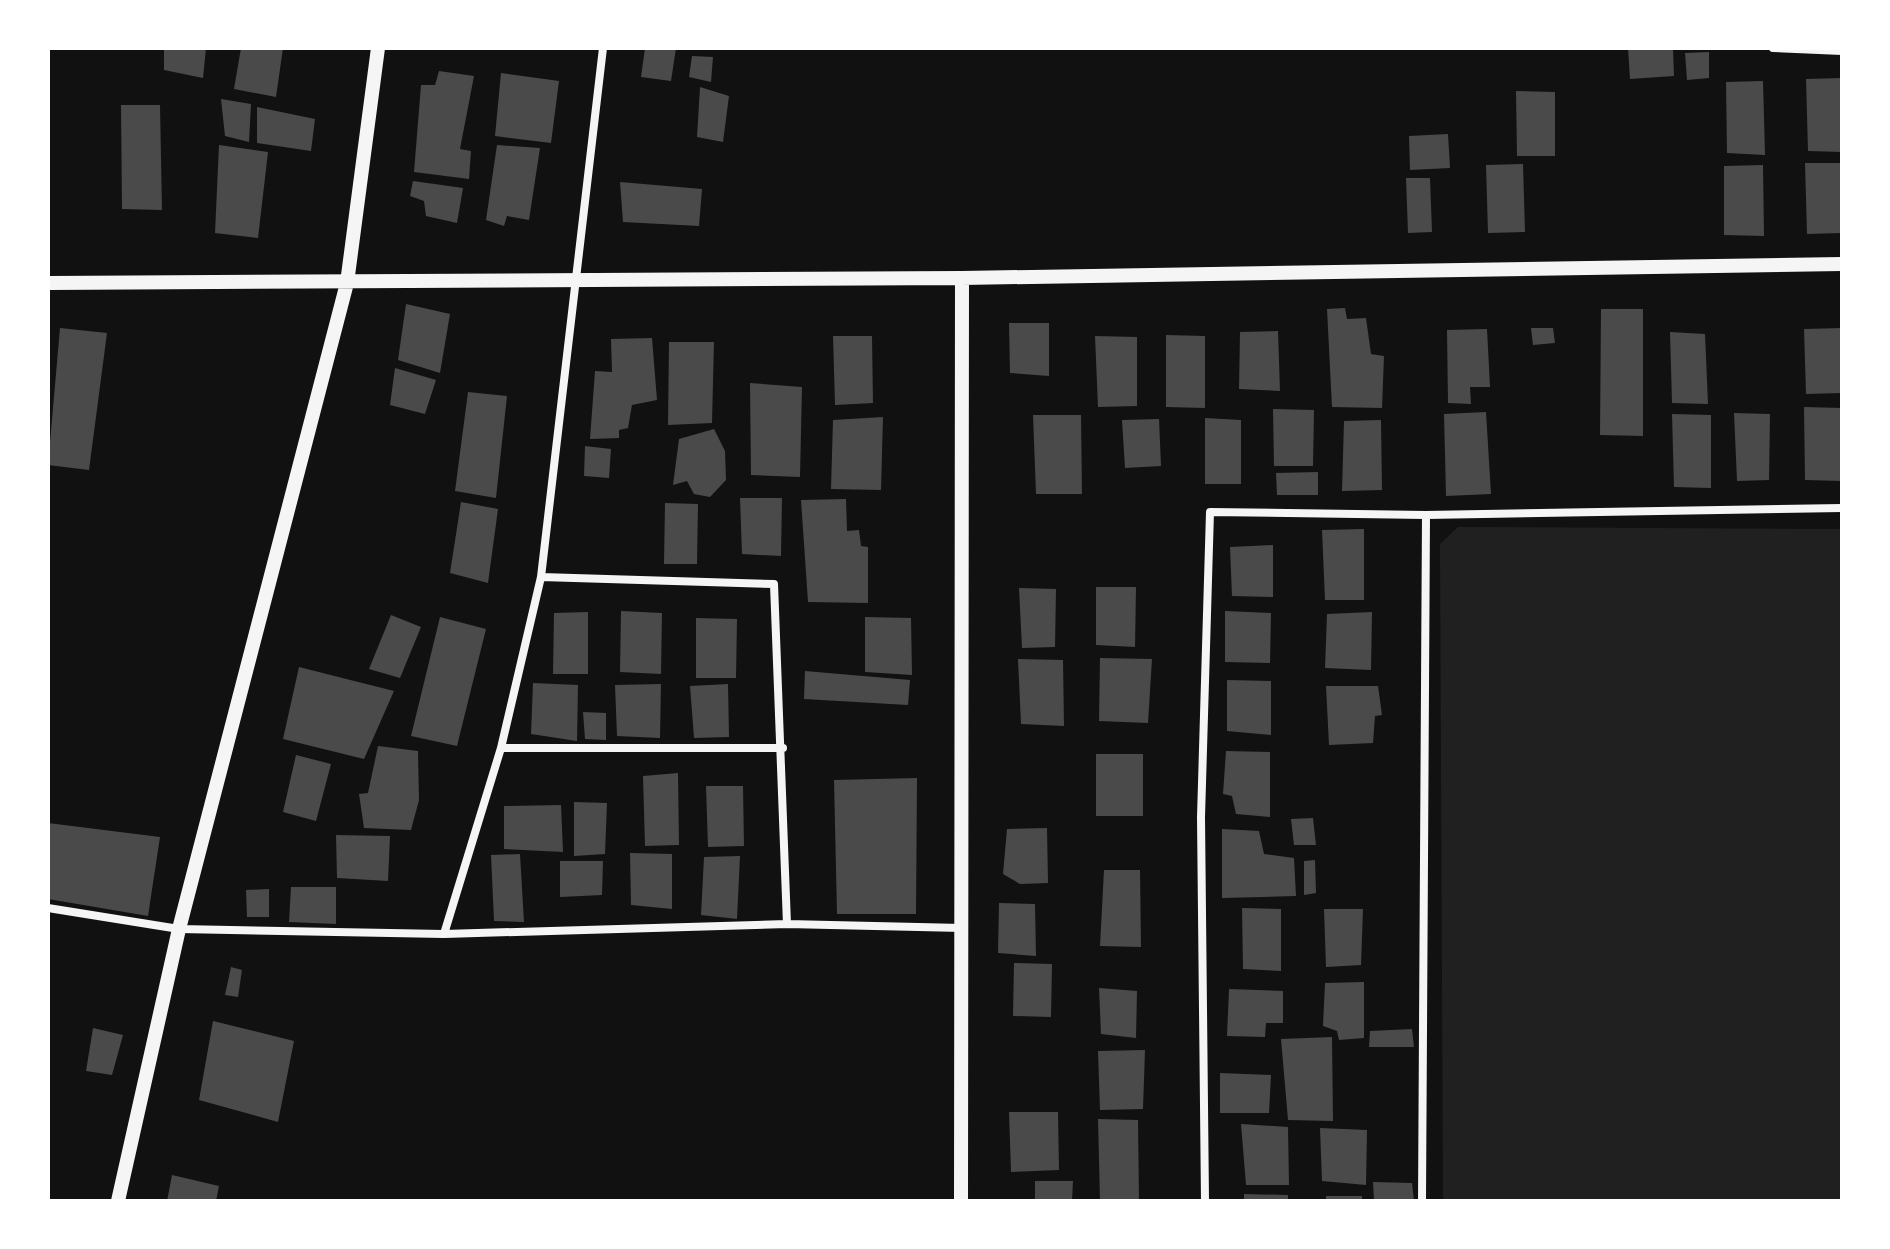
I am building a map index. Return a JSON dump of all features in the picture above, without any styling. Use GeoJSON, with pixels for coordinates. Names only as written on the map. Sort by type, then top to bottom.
{"type":"FeatureCollection","features":[{"type":"Feature","properties":{"kind":"street"},"geometry":{"type":"LineString","coordinates":[[118,1201],[179,929],[347,283],[378,48]]}},
{"type":"Feature","properties":{"kind":"street"},"geometry":{"type":"LineString","coordinates":[[444,934],[501,748],[541,577],[603,48]]}},
{"type":"Feature","properties":{"kind":"street"},"geometry":{"type":"LineString","coordinates":[[1773,48],[1842,51]]}},
{"type":"Feature","properties":{"kind":"street"},"geometry":{"type":"LineString","coordinates":[[48,283],[962,278],[1842,264]]}},
{"type":"Feature","properties":{"kind":"street"},"geometry":{"type":"LineString","coordinates":[[961,1201],[962,278]]}},
{"type":"Feature","properties":{"kind":"street"},"geometry":{"type":"LineString","coordinates":[[1205,1201],[1201,817],[1210,512],[1426,515],[1842,508]]}},
{"type":"Feature","properties":{"kind":"street"},"geometry":{"type":"LineString","coordinates":[[1422,1201],[1421,925],[1426,515]]}},
{"type":"Feature","properties":{"kind":"street"},"geometry":{"type":"LineString","coordinates":[[541,577],[774,584],[783,748],[787,924]]}},
{"type":"Feature","properties":{"kind":"street"},"geometry":{"type":"LineString","coordinates":[[501,748],[783,748]]}},
{"type":"Feature","properties":{"kind":"street"},"geometry":{"type":"LineString","coordinates":[[48,908],[179,929],[444,934],[787,924],[962,928]]}},
{"type":"Feature","properties":{"kind":"shaded area"},"geometry":{"type":"Polygon","coordinates":[[[1458,527],[1842,529],[1842,1201],[1443,1201],[1440,544],[1458,527]]]}},
{"type":"Feature","properties":{"kind":"building"},"geometry":{"type":"Polygon","coordinates":[[[164,48],[206,48],[203,78],[164,70],[164,48]]]}},
{"type":"Feature","properties":{"kind":"building"},"geometry":{"type":"Polygon","coordinates":[[[241,48],[283,48],[276,97],[234,89],[241,48]]]}},
{"type":"Feature","properties":{"kind":"building"},"geometry":{"type":"Polygon","coordinates":[[[645,48],[676,48],[671,81],[641,77],[645,48]]]}},
{"type":"Feature","properties":{"kind":"building"},"geometry":{"type":"Polygon","coordinates":[[[1628,48],[1673,48],[1674,76],[1630,79],[1628,48]]]}},
{"type":"Feature","properties":{"kind":"building"},"geometry":{"type":"Polygon","coordinates":[[[1709,52],[1709,78],[1687,80],[1685,53],[1709,52]]]}},
{"type":"Feature","properties":{"kind":"building"},"geometry":{"type":"Polygon","coordinates":[[[692,56],[713,57],[711,82],[689,77],[692,56]]]}},
{"type":"Feature","properties":{"kind":"building"},"geometry":{"type":"Polygon","coordinates":[[[439,71],[474,76],[460,149],[471,151],[469,179],[414,172],[421,85],[435,85],[439,71]]]}},
{"type":"Feature","properties":{"kind":"building"},"geometry":{"type":"Polygon","coordinates":[[[501,73],[559,81],[551,143],[495,136],[501,73]]]}},
{"type":"Feature","properties":{"kind":"building"},"geometry":{"type":"Polygon","coordinates":[[[1842,78],[1842,152],[1808,151],[1806,79],[1842,78]]]}},
{"type":"Feature","properties":{"kind":"building"},"geometry":{"type":"Polygon","coordinates":[[[1763,81],[1765,155],[1727,153],[1726,82],[1763,81]]]}},
{"type":"Feature","properties":{"kind":"building"},"geometry":{"type":"Polygon","coordinates":[[[700,87],[729,96],[723,142],[697,137],[700,87]]]}},
{"type":"Feature","properties":{"kind":"building"},"geometry":{"type":"Polygon","coordinates":[[[1516,91],[1555,92],[1555,156],[1517,156],[1516,91]]]}},
{"type":"Feature","properties":{"kind":"building"},"geometry":{"type":"Polygon","coordinates":[[[221,99],[251,104],[249,142],[225,136],[221,99]]]}},
{"type":"Feature","properties":{"kind":"building"},"geometry":{"type":"Polygon","coordinates":[[[121,105],[160,105],[162,210],[122,209],[121,105]]]}},
{"type":"Feature","properties":{"kind":"building"},"geometry":{"type":"Polygon","coordinates":[[[257,107],[315,119],[311,151],[257,143],[257,107]]]}},
{"type":"Feature","properties":{"kind":"building"},"geometry":{"type":"Polygon","coordinates":[[[1448,134],[1450,168],[1410,170],[1409,136],[1448,134]]]}},
{"type":"Feature","properties":{"kind":"building"},"geometry":{"type":"Polygon","coordinates":[[[219,145],[268,152],[258,238],[215,233],[219,145]]]}},
{"type":"Feature","properties":{"kind":"building"},"geometry":{"type":"Polygon","coordinates":[[[497,145],[540,148],[529,220],[507,216],[504,226],[486,220],[497,145]]]}},
{"type":"Feature","properties":{"kind":"building"},"geometry":{"type":"Polygon","coordinates":[[[1805,163],[1842,163],[1842,233],[1807,234],[1805,163]]]}},
{"type":"Feature","properties":{"kind":"building"},"geometry":{"type":"Polygon","coordinates":[[[1523,164],[1525,232],[1488,233],[1486,165],[1523,164]]]}},
{"type":"Feature","properties":{"kind":"building"},"geometry":{"type":"Polygon","coordinates":[[[1763,165],[1764,236],[1724,235],[1724,166],[1763,165]]]}},
{"type":"Feature","properties":{"kind":"building"},"geometry":{"type":"Polygon","coordinates":[[[1406,178],[1430,178],[1432,232],[1408,233],[1406,178]]]}},
{"type":"Feature","properties":{"kind":"building"},"geometry":{"type":"Polygon","coordinates":[[[413,181],[463,188],[457,223],[426,216],[424,201],[410,196],[413,181]]]}},
{"type":"Feature","properties":{"kind":"building"},"geometry":{"type":"Polygon","coordinates":[[[620,182],[702,189],[699,226],[623,222],[620,182]]]}},
{"type":"Feature","properties":{"kind":"building"},"geometry":{"type":"Polygon","coordinates":[[[406,304],[450,314],[440,373],[398,360],[406,304]]]}},
{"type":"Feature","properties":{"kind":"building"},"geometry":{"type":"Polygon","coordinates":[[[1345,308],[1347,319],[1366,318],[1371,354],[1384,356],[1382,408],[1332,407],[1327,309],[1345,308]]]}},
{"type":"Feature","properties":{"kind":"building"},"geometry":{"type":"Polygon","coordinates":[[[1601,309],[1643,309],[1643,436],[1600,435],[1601,309]]]}},
{"type":"Feature","properties":{"kind":"building"},"geometry":{"type":"Polygon","coordinates":[[[1009,323],[1049,323],[1049,376],[1010,373],[1009,323]]]}},
{"type":"Feature","properties":{"kind":"building"},"geometry":{"type":"Polygon","coordinates":[[[60,328],[107,333],[89,470],[48,465],[60,328]]]}},
{"type":"Feature","properties":{"kind":"building"},"geometry":{"type":"Polygon","coordinates":[[[1531,328],[1553,328],[1555,343],[1533,345],[1531,328]]]}},
{"type":"Feature","properties":{"kind":"building"},"geometry":{"type":"Polygon","coordinates":[[[1842,328],[1842,393],[1806,394],[1804,329],[1842,328]]]}},
{"type":"Feature","properties":{"kind":"building"},"geometry":{"type":"Polygon","coordinates":[[[1487,329],[1490,387],[1470,387],[1471,404],[1448,403],[1447,330],[1487,329]]]}},
{"type":"Feature","properties":{"kind":"building"},"geometry":{"type":"Polygon","coordinates":[[[1278,331],[1280,391],[1239,389],[1240,332],[1278,331]]]}},
{"type":"Feature","properties":{"kind":"building"},"geometry":{"type":"Polygon","coordinates":[[[1670,332],[1705,334],[1708,404],[1672,403],[1670,332]]]}},
{"type":"Feature","properties":{"kind":"building"},"geometry":{"type":"Polygon","coordinates":[[[1166,335],[1205,336],[1205,408],[1166,407],[1166,335]]]}},
{"type":"Feature","properties":{"kind":"building"},"geometry":{"type":"Polygon","coordinates":[[[833,336],[872,336],[873,403],[835,405],[833,336]]]}},
{"type":"Feature","properties":{"kind":"building"},"geometry":{"type":"Polygon","coordinates":[[[1095,336],[1137,337],[1137,406],[1098,407],[1095,336]]]}},
{"type":"Feature","properties":{"kind":"building"},"geometry":{"type":"Polygon","coordinates":[[[652,338],[657,400],[632,405],[628,428],[619,430],[619,438],[590,439],[595,371],[612,372],[611,339],[652,338]]]}},
{"type":"Feature","properties":{"kind":"building"},"geometry":{"type":"Polygon","coordinates":[[[669,342],[714,342],[712,423],[668,425],[669,342]]]}},
{"type":"Feature","properties":{"kind":"building"},"geometry":{"type":"Polygon","coordinates":[[[395,368],[436,380],[425,414],[390,405],[395,368]]]}},
{"type":"Feature","properties":{"kind":"building"},"geometry":{"type":"Polygon","coordinates":[[[750,383],[802,387],[800,477],[751,475],[750,383]]]}},
{"type":"Feature","properties":{"kind":"building"},"geometry":{"type":"Polygon","coordinates":[[[468,392],[507,396],[496,498],[455,491],[468,392]]]}},
{"type":"Feature","properties":{"kind":"building"},"geometry":{"type":"Polygon","coordinates":[[[1804,407],[1842,408],[1842,481],[1805,480],[1804,407]]]}},
{"type":"Feature","properties":{"kind":"building"},"geometry":{"type":"Polygon","coordinates":[[[1273,409],[1314,410],[1313,466],[1274,466],[1273,409]]]}},
{"type":"Feature","properties":{"kind":"building"},"geometry":{"type":"Polygon","coordinates":[[[1486,412],[1491,494],[1446,496],[1444,414],[1486,412]]]}},
{"type":"Feature","properties":{"kind":"building"},"geometry":{"type":"Polygon","coordinates":[[[1734,413],[1770,414],[1769,480],[1737,481],[1734,413]]]}},
{"type":"Feature","properties":{"kind":"building"},"geometry":{"type":"Polygon","coordinates":[[[1672,414],[1711,415],[1711,488],[1674,487],[1672,414]]]}},
{"type":"Feature","properties":{"kind":"building"},"geometry":{"type":"Polygon","coordinates":[[[1033,415],[1081,415],[1082,494],[1036,494],[1033,415]]]}},
{"type":"Feature","properties":{"kind":"building"},"geometry":{"type":"Polygon","coordinates":[[[883,417],[881,490],[831,489],[833,420],[883,417]]]}},
{"type":"Feature","properties":{"kind":"building"},"geometry":{"type":"Polygon","coordinates":[[[1205,418],[1241,420],[1241,484],[1205,484],[1205,418]]]}},
{"type":"Feature","properties":{"kind":"building"},"geometry":{"type":"Polygon","coordinates":[[[1159,419],[1161,466],[1125,468],[1122,420],[1159,419]]]}},
{"type":"Feature","properties":{"kind":"building"},"geometry":{"type":"Polygon","coordinates":[[[1381,420],[1382,490],[1342,491],[1344,421],[1381,420]]]}},
{"type":"Feature","properties":{"kind":"building"},"geometry":{"type":"Polygon","coordinates":[[[714,429],[725,451],[726,480],[710,497],[694,494],[687,481],[673,485],[679,439],[714,429]]]}},
{"type":"Feature","properties":{"kind":"building"},"geometry":{"type":"Polygon","coordinates":[[[585,446],[611,449],[609,478],[584,476],[585,446]]]}},
{"type":"Feature","properties":{"kind":"building"},"geometry":{"type":"Polygon","coordinates":[[[1318,472],[1318,495],[1277,495],[1276,473],[1318,472]]]}},
{"type":"Feature","properties":{"kind":"building"},"geometry":{"type":"Polygon","coordinates":[[[740,498],[782,498],[781,556],[742,554],[740,498]]]}},
{"type":"Feature","properties":{"kind":"building"},"geometry":{"type":"Polygon","coordinates":[[[846,499],[847,531],[859,530],[861,546],[868,547],[868,603],[808,602],[801,500],[846,499]]]}},
{"type":"Feature","properties":{"kind":"building"},"geometry":{"type":"Polygon","coordinates":[[[461,502],[498,509],[488,583],[450,573],[461,502]]]}},
{"type":"Feature","properties":{"kind":"building"},"geometry":{"type":"Polygon","coordinates":[[[665,503],[698,504],[697,564],[664,564],[665,503]]]}},
{"type":"Feature","properties":{"kind":"building"},"geometry":{"type":"Polygon","coordinates":[[[1364,529],[1364,600],[1325,600],[1322,530],[1364,529]]]}},
{"type":"Feature","properties":{"kind":"building"},"geometry":{"type":"Polygon","coordinates":[[[1273,545],[1273,597],[1232,596],[1230,547],[1273,545]]]}},
{"type":"Feature","properties":{"kind":"building"},"geometry":{"type":"Polygon","coordinates":[[[1096,587],[1136,587],[1135,647],[1096,645],[1096,587]]]}},
{"type":"Feature","properties":{"kind":"building"},"geometry":{"type":"Polygon","coordinates":[[[1019,588],[1056,589],[1055,647],[1022,648],[1019,588]]]}},
{"type":"Feature","properties":{"kind":"building"},"geometry":{"type":"Polygon","coordinates":[[[621,611],[662,613],[661,674],[620,672],[621,611]]]}},
{"type":"Feature","properties":{"kind":"building"},"geometry":{"type":"Polygon","coordinates":[[[1225,611],[1271,613],[1270,663],[1225,662],[1225,611]]]}},
{"type":"Feature","properties":{"kind":"building"},"geometry":{"type":"Polygon","coordinates":[[[588,612],[588,674],[553,674],[554,613],[588,612]]]}},
{"type":"Feature","properties":{"kind":"building"},"geometry":{"type":"Polygon","coordinates":[[[1372,612],[1371,670],[1325,668],[1327,614],[1372,612]]]}},
{"type":"Feature","properties":{"kind":"building"},"geometry":{"type":"Polygon","coordinates":[[[391,615],[421,627],[400,678],[369,669],[391,615]]]}},
{"type":"Feature","properties":{"kind":"building"},"geometry":{"type":"Polygon","coordinates":[[[440,617],[486,629],[457,746],[411,736],[440,617]]]}},
{"type":"Feature","properties":{"kind":"building"},"geometry":{"type":"Polygon","coordinates":[[[865,617],[911,618],[912,675],[865,672],[865,617]]]}},
{"type":"Feature","properties":{"kind":"building"},"geometry":{"type":"Polygon","coordinates":[[[696,618],[737,619],[736,678],[696,678],[696,618]]]}},
{"type":"Feature","properties":{"kind":"building"},"geometry":{"type":"Polygon","coordinates":[[[1100,658],[1152,659],[1148,723],[1099,721],[1100,658]]]}},
{"type":"Feature","properties":{"kind":"building"},"geometry":{"type":"Polygon","coordinates":[[[1018,659],[1063,660],[1064,726],[1021,724],[1018,659]]]}},
{"type":"Feature","properties":{"kind":"building"},"geometry":{"type":"Polygon","coordinates":[[[299,667],[394,691],[364,759],[283,739],[299,667]]]}},
{"type":"Feature","properties":{"kind":"building"},"geometry":{"type":"Polygon","coordinates":[[[805,671],[910,680],[908,705],[804,699],[805,671]]]}},
{"type":"Feature","properties":{"kind":"building"},"geometry":{"type":"Polygon","coordinates":[[[1227,680],[1271,681],[1271,735],[1227,731],[1227,680]]]}},
{"type":"Feature","properties":{"kind":"building"},"geometry":{"type":"Polygon","coordinates":[[[533,683],[578,685],[577,741],[531,734],[533,683]]]}},
{"type":"Feature","properties":{"kind":"building"},"geometry":{"type":"Polygon","coordinates":[[[661,684],[660,738],[617,736],[615,685],[661,684]]]}},
{"type":"Feature","properties":{"kind":"building"},"geometry":{"type":"Polygon","coordinates":[[[728,684],[729,737],[694,738],[690,686],[728,684]]]}},
{"type":"Feature","properties":{"kind":"building"},"geometry":{"type":"Polygon","coordinates":[[[1326,686],[1378,686],[1382,715],[1375,716],[1373,743],[1329,745],[1326,686]]]}},
{"type":"Feature","properties":{"kind":"building"},"geometry":{"type":"Polygon","coordinates":[[[583,712],[606,713],[606,740],[585,739],[583,712]]]}},
{"type":"Feature","properties":{"kind":"building"},"geometry":{"type":"Polygon","coordinates":[[[378,746],[418,751],[419,800],[411,830],[364,828],[359,794],[368,793],[378,746]]]}},
{"type":"Feature","properties":{"kind":"building"},"geometry":{"type":"Polygon","coordinates":[[[1226,751],[1270,752],[1270,817],[1236,814],[1232,796],[1223,794],[1226,751]]]}},
{"type":"Feature","properties":{"kind":"building"},"geometry":{"type":"Polygon","coordinates":[[[1096,754],[1143,754],[1143,816],[1096,816],[1096,754]]]}},
{"type":"Feature","properties":{"kind":"building"},"geometry":{"type":"Polygon","coordinates":[[[296,755],[331,764],[316,821],[283,812],[296,755]]]}},
{"type":"Feature","properties":{"kind":"building"},"geometry":{"type":"Polygon","coordinates":[[[678,773],[679,845],[645,846],[643,776],[678,773]]]}},
{"type":"Feature","properties":{"kind":"building"},"geometry":{"type":"Polygon","coordinates":[[[917,778],[916,914],[837,914],[834,780],[917,778]]]}},
{"type":"Feature","properties":{"kind":"building"},"geometry":{"type":"Polygon","coordinates":[[[706,786],[743,786],[744,846],[708,847],[706,786]]]}},
{"type":"Feature","properties":{"kind":"building"},"geometry":{"type":"Polygon","coordinates":[[[574,802],[607,803],[605,854],[574,856],[574,802]]]}},
{"type":"Feature","properties":{"kind":"building"},"geometry":{"type":"Polygon","coordinates":[[[561,805],[563,852],[504,849],[504,806],[561,805]]]}},
{"type":"Feature","properties":{"kind":"building"},"geometry":{"type":"Polygon","coordinates":[[[1313,818],[1316,845],[1294,845],[1291,819],[1313,818]]]}},
{"type":"Feature","properties":{"kind":"building"},"geometry":{"type":"Polygon","coordinates":[[[48,823],[160,837],[148,916],[48,899],[48,823]]]}},
{"type":"Feature","properties":{"kind":"building"},"geometry":{"type":"Polygon","coordinates":[[[1047,828],[1048,883],[1020,884],[1003,874],[1007,829],[1047,828]]]}},
{"type":"Feature","properties":{"kind":"building"},"geometry":{"type":"Polygon","coordinates":[[[1222,829],[1259,831],[1264,854],[1294,858],[1296,896],[1222,898],[1222,829]]]}},
{"type":"Feature","properties":{"kind":"building"},"geometry":{"type":"Polygon","coordinates":[[[336,835],[390,836],[388,881],[337,878],[336,835]]]}},
{"type":"Feature","properties":{"kind":"building"},"geometry":{"type":"Polygon","coordinates":[[[630,853],[672,854],[672,909],[631,905],[630,853]]]}},
{"type":"Feature","properties":{"kind":"building"},"geometry":{"type":"Polygon","coordinates":[[[520,854],[524,922],[494,921],[491,855],[520,854]]]}},
{"type":"Feature","properties":{"kind":"building"},"geometry":{"type":"Polygon","coordinates":[[[740,856],[737,919],[701,915],[704,857],[740,856]]]}},
{"type":"Feature","properties":{"kind":"building"},"geometry":{"type":"Polygon","coordinates":[[[1315,860],[1316,893],[1304,895],[1304,861],[1315,860]]]}},
{"type":"Feature","properties":{"kind":"building"},"geometry":{"type":"Polygon","coordinates":[[[560,861],[603,861],[602,895],[560,897],[560,861]]]}},
{"type":"Feature","properties":{"kind":"building"},"geometry":{"type":"Polygon","coordinates":[[[1104,870],[1140,870],[1141,947],[1100,946],[1104,870]]]}},
{"type":"Feature","properties":{"kind":"building"},"geometry":{"type":"Polygon","coordinates":[[[291,887],[336,887],[336,924],[289,922],[291,887]]]}},
{"type":"Feature","properties":{"kind":"building"},"geometry":{"type":"Polygon","coordinates":[[[269,889],[269,917],[247,917],[246,890],[269,889]]]}},
{"type":"Feature","properties":{"kind":"building"},"geometry":{"type":"Polygon","coordinates":[[[999,903],[1035,904],[1036,956],[998,953],[999,903]]]}},
{"type":"Feature","properties":{"kind":"building"},"geometry":{"type":"Polygon","coordinates":[[[1242,908],[1281,909],[1281,971],[1243,969],[1242,908]]]}},
{"type":"Feature","properties":{"kind":"building"},"geometry":{"type":"Polygon","coordinates":[[[1324,909],[1363,909],[1361,965],[1326,967],[1324,909]]]}},
{"type":"Feature","properties":{"kind":"building"},"geometry":{"type":"Polygon","coordinates":[[[1014,963],[1052,964],[1051,1017],[1013,1016],[1014,963]]]}},
{"type":"Feature","properties":{"kind":"building"},"geometry":{"type":"Polygon","coordinates":[[[231,967],[242,970],[238,997],[225,995],[231,967]]]}},
{"type":"Feature","properties":{"kind":"building"},"geometry":{"type":"Polygon","coordinates":[[[1364,982],[1364,1038],[1339,1040],[1337,1031],[1323,1026],[1325,983],[1364,982]]]}},
{"type":"Feature","properties":{"kind":"building"},"geometry":{"type":"Polygon","coordinates":[[[1099,988],[1137,991],[1136,1038],[1101,1034],[1099,988]]]}},
{"type":"Feature","properties":{"kind":"building"},"geometry":{"type":"Polygon","coordinates":[[[1229,989],[1283,991],[1283,1023],[1266,1023],[1265,1037],[1227,1036],[1229,989]]]}},
{"type":"Feature","properties":{"kind":"building"},"geometry":{"type":"Polygon","coordinates":[[[213,1021],[294,1041],[278,1122],[199,1100],[213,1021]]]}},
{"type":"Feature","properties":{"kind":"building"},"geometry":{"type":"Polygon","coordinates":[[[93,1028],[123,1035],[112,1075],[86,1071],[93,1028]]]}},
{"type":"Feature","properties":{"kind":"building"},"geometry":{"type":"Polygon","coordinates":[[[1412,1029],[1414,1047],[1369,1047],[1370,1031],[1412,1029]]]}},
{"type":"Feature","properties":{"kind":"building"},"geometry":{"type":"Polygon","coordinates":[[[1332,1037],[1333,1121],[1288,1120],[1281,1039],[1332,1037]]]}},
{"type":"Feature","properties":{"kind":"building"},"geometry":{"type":"Polygon","coordinates":[[[1145,1050],[1143,1109],[1100,1110],[1098,1051],[1145,1050]]]}},
{"type":"Feature","properties":{"kind":"building"},"geometry":{"type":"Polygon","coordinates":[[[1220,1073],[1271,1075],[1269,1113],[1220,1113],[1220,1073]]]}},
{"type":"Feature","properties":{"kind":"building"},"geometry":{"type":"Polygon","coordinates":[[[1009,1112],[1058,1112],[1059,1170],[1011,1172],[1009,1112]]]}},
{"type":"Feature","properties":{"kind":"building"},"geometry":{"type":"Polygon","coordinates":[[[1098,1119],[1138,1120],[1139,1201],[1100,1201],[1098,1119]]]}},
{"type":"Feature","properties":{"kind":"building"},"geometry":{"type":"Polygon","coordinates":[[[1241,1124],[1288,1127],[1289,1185],[1246,1185],[1241,1124]]]}},
{"type":"Feature","properties":{"kind":"building"},"geometry":{"type":"Polygon","coordinates":[[[1320,1128],[1367,1130],[1366,1185],[1322,1181],[1320,1128]]]}},
{"type":"Feature","properties":{"kind":"building"},"geometry":{"type":"Polygon","coordinates":[[[172,1175],[219,1186],[216,1201],[167,1201],[172,1175]]]}},
{"type":"Feature","properties":{"kind":"building"},"geometry":{"type":"Polygon","coordinates":[[[1035,1181],[1073,1181],[1072,1201],[1035,1201],[1035,1181]]]}},
{"type":"Feature","properties":{"kind":"building"},"geometry":{"type":"Polygon","coordinates":[[[1373,1182],[1412,1183],[1414,1201],[1374,1201],[1373,1182]]]}},
{"type":"Feature","properties":{"kind":"building"},"geometry":{"type":"Polygon","coordinates":[[[1244,1194],[1288,1195],[1288,1201],[1244,1201],[1244,1194]]]}},
{"type":"Feature","properties":{"kind":"building"},"geometry":{"type":"Polygon","coordinates":[[[1326,1196],[1362,1196],[1362,1201],[1326,1201],[1326,1196]]]}}]}
